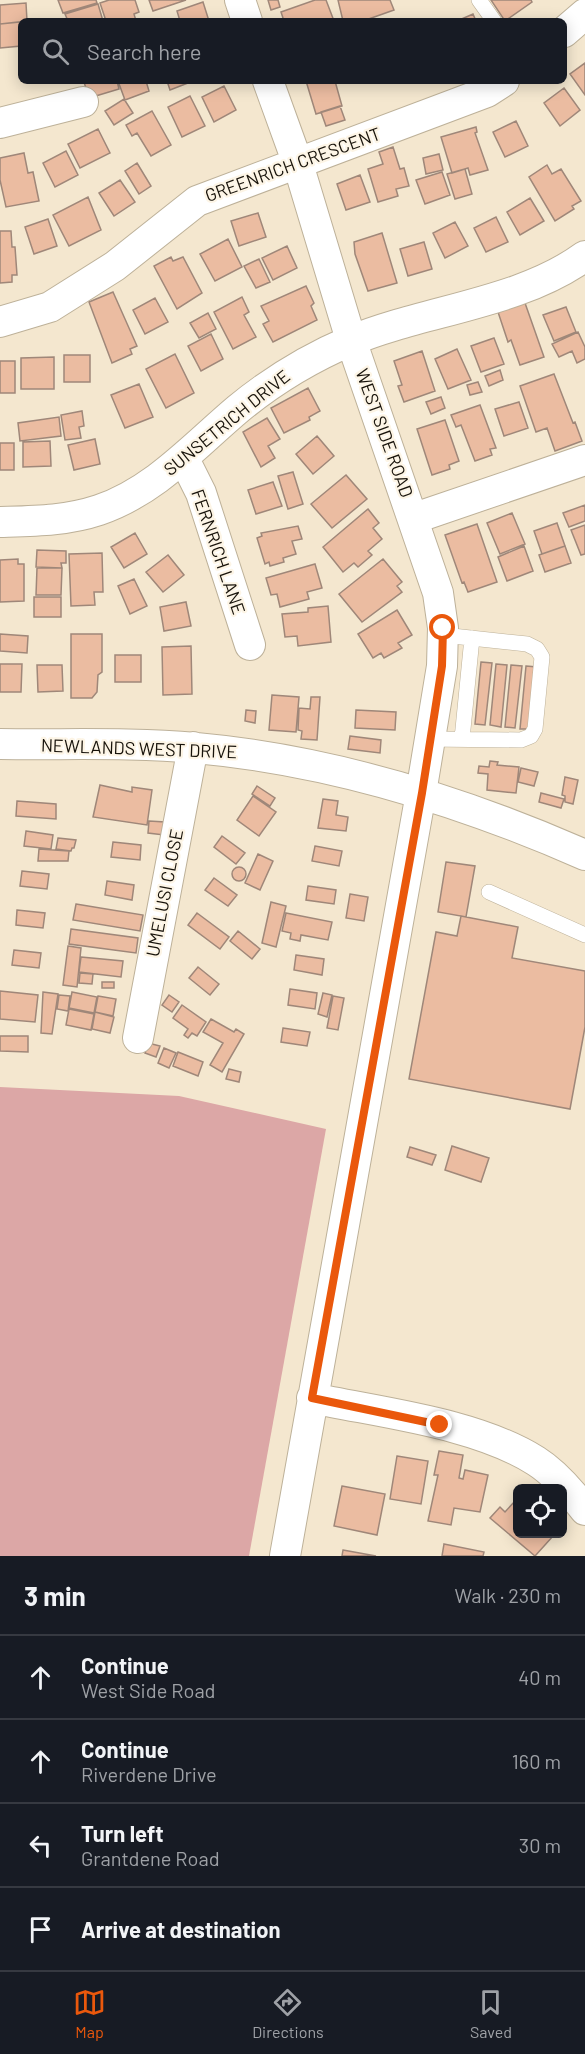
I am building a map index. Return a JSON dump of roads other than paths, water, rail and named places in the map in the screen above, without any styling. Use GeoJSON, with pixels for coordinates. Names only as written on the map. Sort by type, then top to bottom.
{"type":"FeatureCollection","features":[{"type":"Feature","properties":{"kind":"street"},"geometry":{"type":"LineString","coordinates":[[240,0],[246,18]]}},
{"type":"Feature","properties":{"kind":"street"},"geometry":{"type":"LineString","coordinates":[[567,29],[585,14]]}},
{"type":"Feature","properties":{"kind":"street","name":"WEST SIDE ROAD"},"geometry":{"type":"LineString","coordinates":[[269,84],[298,165],[351,340],[415,518],[438,593],[458,637],[442,666],[422,793],[285,1556]]}},
{"type":"Feature","properties":{"kind":"street","name":"GREENRICH CRESCENT"},"geometry":{"type":"LineString","coordinates":[[0,322],[50,307],[116,266],[197,201],[298,165],[487,92],[499,84]]}},
{"type":"Feature","properties":{"kind":"street"},"geometry":{"type":"LineString","coordinates":[[0,123],[83,102]]}},
{"type":"Feature","properties":{"kind":"street","name":"SUNSETRICH DRIVE"},"geometry":{"type":"LineString","coordinates":[[0,522],[55,521],[100,509],[144,487],[184,459],[238,409],[286,373],[351,340],[504,295],[573,264],[585,255]]}},
{"type":"Feature","properties":{"kind":"street","name":"FERNRICH LANE"},"geometry":{"type":"LineString","coordinates":[[184,459],[201,493],[250,645]]}},
{"type":"Feature","properties":{"kind":"street"},"geometry":{"type":"LineString","coordinates":[[415,518],[585,460]]}},
{"type":"Feature","properties":{"kind":"street","name":"NEWLANDS WEST DRIVE"},"geometry":{"type":"LineString","coordinates":[[0,744],[193,747],[253,754],[347,773],[422,793],[583,849]]}},
{"type":"Feature","properties":{"kind":"street","name":"UMELUSI CLOSE"},"geometry":{"type":"LineString","coordinates":[[138,1038],[193,747]]}},
{"type":"Feature","properties":{"kind":"street"},"geometry":{"type":"LineString","coordinates":[[312,1398],[495,1439],[538,1462],[572,1494],[585,1510]]}},
{"type":"Feature","properties":{"kind":"lane"},"geometry":{"type":"LineString","coordinates":[[479,0],[492,18]]}},
{"type":"Feature","properties":{"kind":"lane"},"geometry":{"type":"LineString","coordinates":[[430,739],[521,740],[531,736],[536,718],[542,657],[537,649],[527,644],[458,637],[462,739]]}},
{"type":"Feature","properties":{"kind":"lane"},"geometry":{"type":"LineString","coordinates":[[489,892],[585,935]]}}]}
